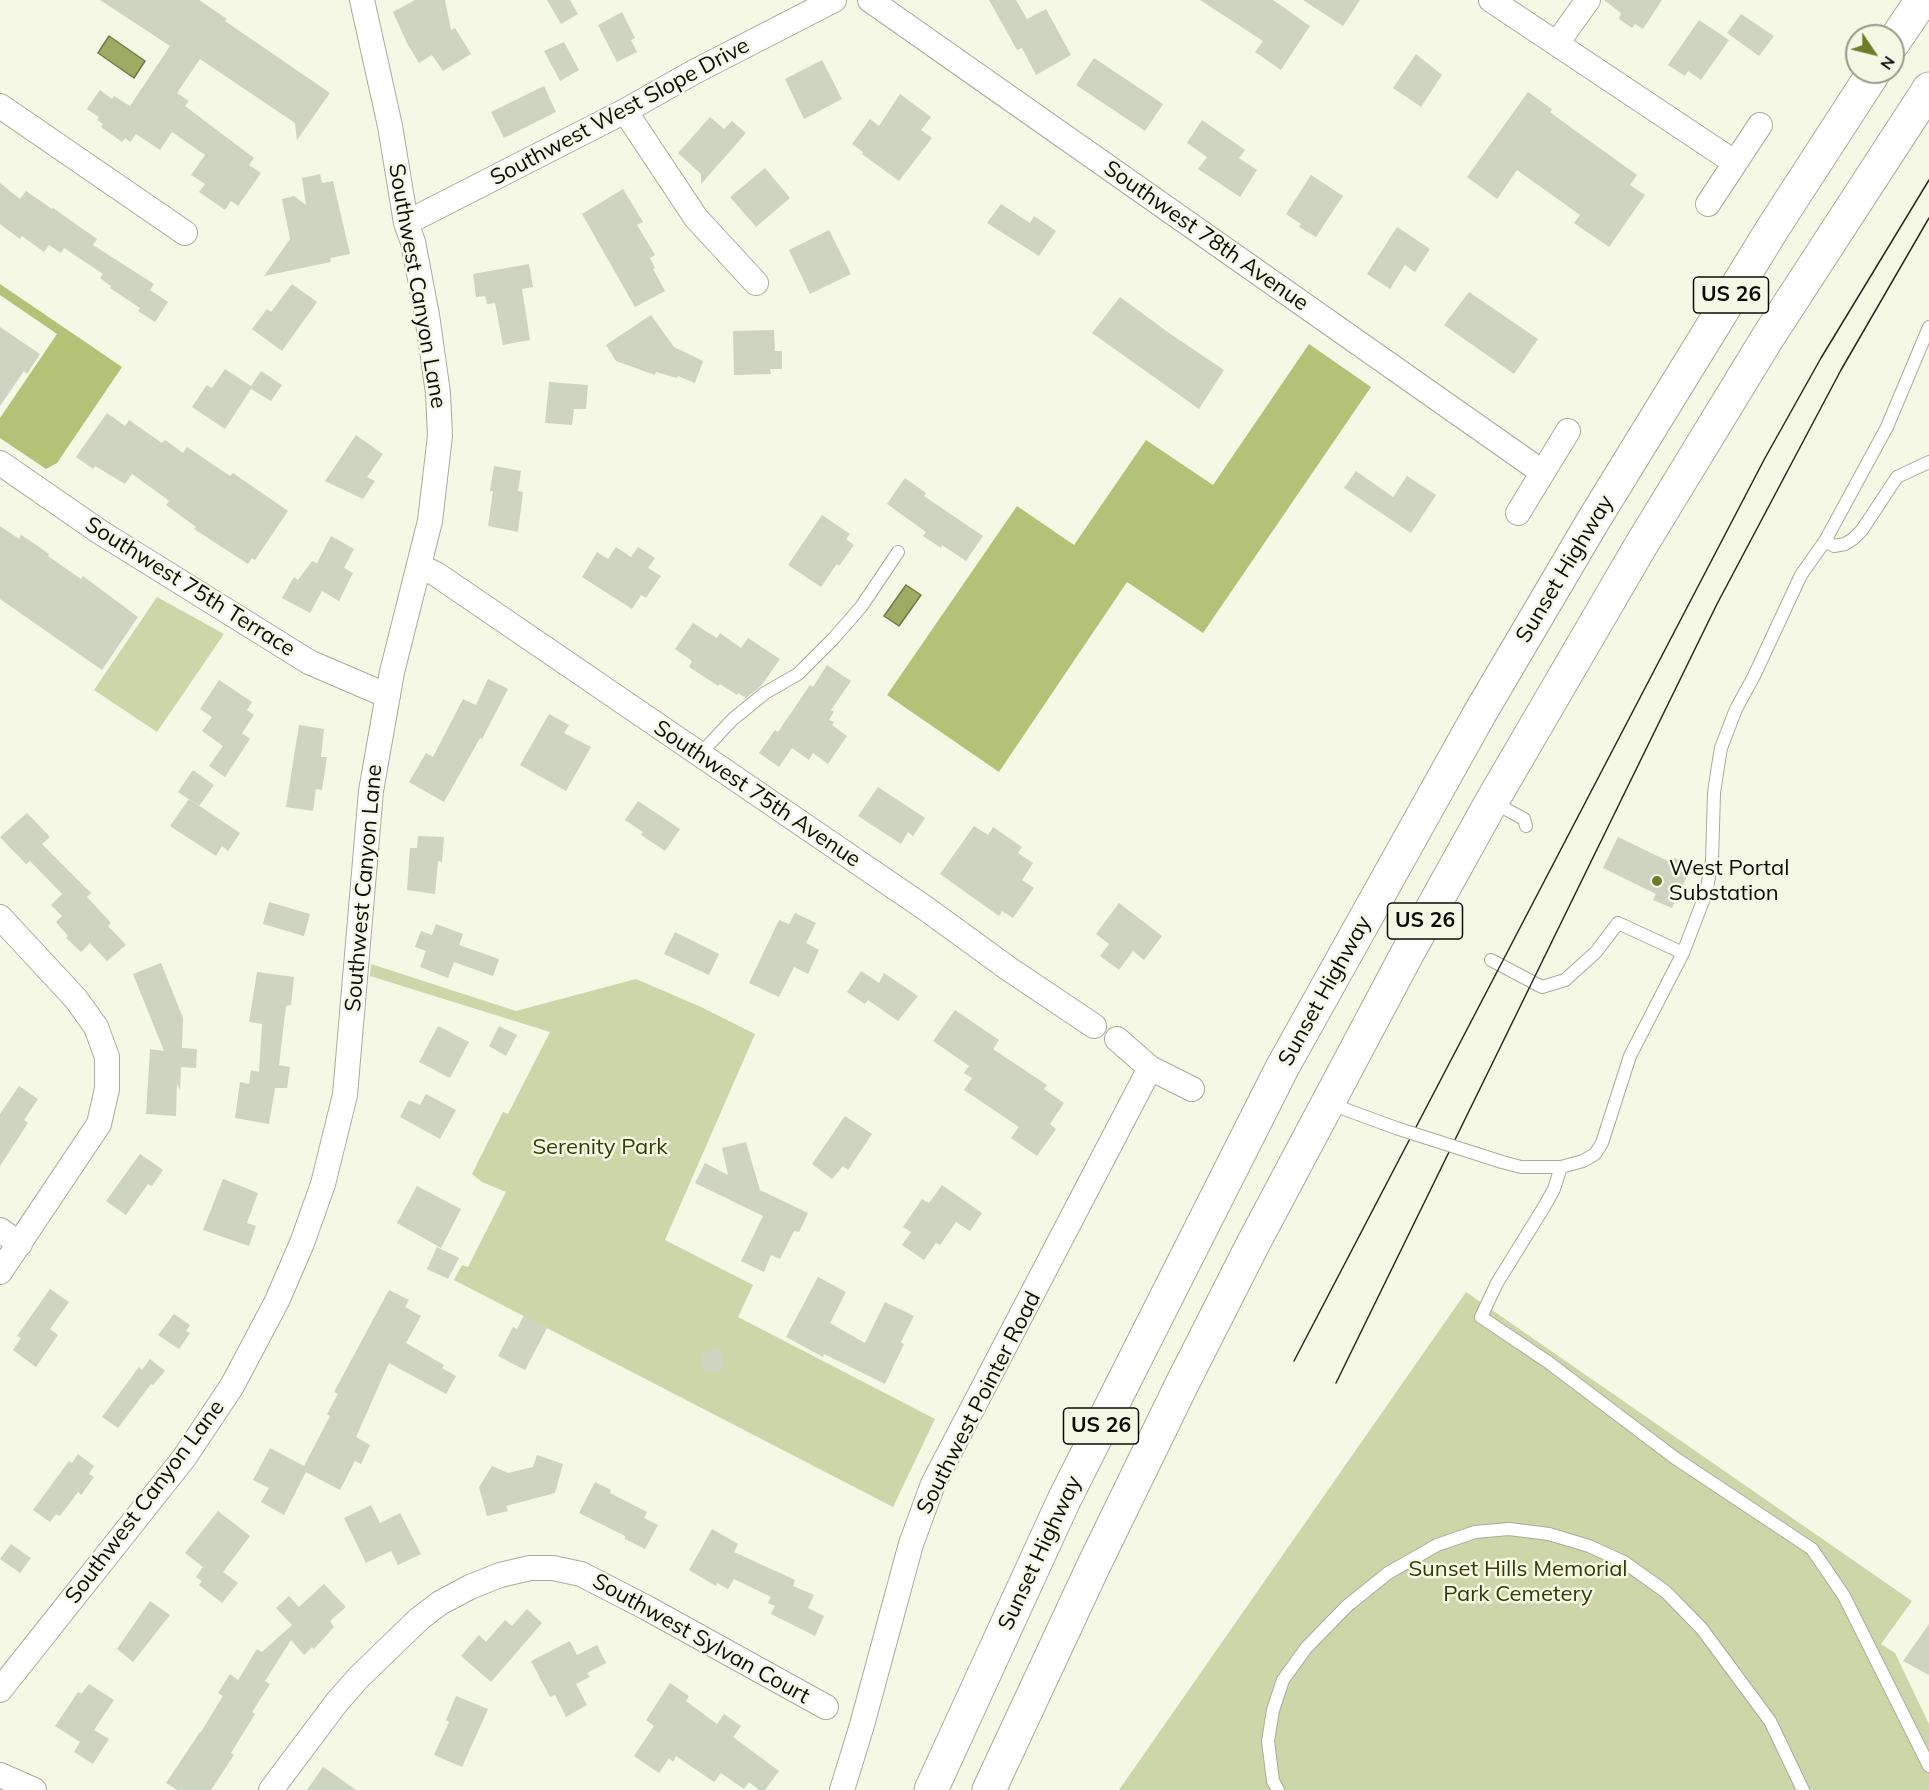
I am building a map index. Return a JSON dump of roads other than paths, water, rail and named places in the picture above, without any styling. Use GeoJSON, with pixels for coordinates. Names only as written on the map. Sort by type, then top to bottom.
{"type":"FeatureCollection","features":[{"type":"Feature","properties":{"kind":"highway"},"geometry":{"type":"LineString","coordinates":[[1905,25],[1922,0]]}},
{"type":"Feature","properties":{"kind":"highway","name":"Sunset Highway"},"geometry":{"type":"LineString","coordinates":[[931,1790],[1064,1500],[1287,1058],[1480,713],[1593,521],[1749,266],[1866,84]]}},
{"type":"Feature","properties":{"kind":"highway","name":"US 26"},"geometry":{"type":"LineString","coordinates":[[989,1790],[1093,1567],[1176,1397],[1327,1102],[1492,801],[1640,547],[1750,367],[1929,89]]}},
{"type":"Feature","properties":{"kind":"street","name":"Southwest Canyon Lane"},"geometry":{"type":"LineString","coordinates":[[0,1690],[184,1458],[208,1424],[264,1330],[302,1243],[323,1184],[345,1095],[371,791],[388,696],[430,521],[440,436],[440,417],[427,315],[413,242],[406,223],[390,126],[362,0]]}},
{"type":"Feature","properties":{"kind":"street","name":"Southwest West Slope Drive"},"geometry":{"type":"LineString","coordinates":[[406,223],[625,111],[694,72],[834,0]]}},
{"type":"Feature","properties":{"kind":"street","name":"Southwest 78th Avenue"},"geometry":{"type":"LineString","coordinates":[[870,0],[1542,472]]}},
{"type":"Feature","properties":{"kind":"street"},"geometry":{"type":"LineString","coordinates":[[1491,0],[1734,162]]}},
{"type":"Feature","properties":{"kind":"street"},"geometry":{"type":"LineString","coordinates":[[1557,43],[1588,0]]}},
{"type":"Feature","properties":{"kind":"street"},"geometry":{"type":"LineString","coordinates":[[0,106],[185,233]]}},
{"type":"Feature","properties":{"kind":"street"},"geometry":{"type":"LineString","coordinates":[[625,111],[696,218],[756,283]]}},
{"type":"Feature","properties":{"kind":"street"},"geometry":{"type":"LineString","coordinates":[[1708,204],[1760,125]]}},
{"type":"Feature","properties":{"kind":"street"},"geometry":{"type":"LineString","coordinates":[[1518,513],[1568,430]]}},
{"type":"Feature","properties":{"kind":"street","name":"Southwest 75th Terrace"},"geometry":{"type":"LineString","coordinates":[[0,463],[110,538],[309,663],[388,696]]}},
{"type":"Feature","properties":{"kind":"street","name":"Southwest 75th Avenue"},"geometry":{"type":"LineString","coordinates":[[419,566],[436,574],[1094,1026]]}},
{"type":"Feature","properties":{"kind":"street"},"geometry":{"type":"LineString","coordinates":[[0,916],[76,999],[96,1027],[107,1057],[107,1089],[99,1124],[10,1237],[0,1272]]}},
{"type":"Feature","properties":{"kind":"street"},"geometry":{"type":"LineString","coordinates":[[1117,1039],[1150,1068],[1192,1089]]}},
{"type":"Feature","properties":{"kind":"street","name":"Southwest Pointer Road"},"geometry":{"type":"LineString","coordinates":[[842,1790],[911,1544],[933,1484],[1150,1068]]}},
{"type":"Feature","properties":{"kind":"street","name":"Southwest Sylvan Court"},"geometry":{"type":"LineString","coordinates":[[271,1790],[337,1702],[359,1677],[419,1619],[440,1603],[470,1587],[500,1575],[530,1568],[553,1568],[581,1574],[826,1707]]}},
{"type":"Feature","properties":{"kind":"street"},"geometry":{"type":"LineString","coordinates":[[0,1775],[34,1790]]}},
{"type":"Feature","properties":{"kind":"lane"},"geometry":{"type":"LineString","coordinates":[[1327,1102],[1396,1128],[1521,1167],[1561,1167],[1583,1161],[1595,1154],[1602,1143],[1630,1056],[1683,953],[1706,893],[1712,861],[1714,793],[1727,732],[1801,575],[1825,541],[1887,427],[1929,327]]}},
{"type":"Feature","properties":{"kind":"lane"},"geometry":{"type":"LineString","coordinates":[[1825,541],[1834,546],[1845,544],[1853,539],[1862,530],[1897,477],[1929,462]]}},
{"type":"Feature","properties":{"kind":"lane"},"geometry":{"type":"LineString","coordinates":[[699,755],[733,719],[765,693],[798,674],[833,639],[861,607],[897,552]]}},
{"type":"Feature","properties":{"kind":"lane"},"geometry":{"type":"LineString","coordinates":[[1492,801],[1524,819],[1526,826]]}},
{"type":"Feature","properties":{"kind":"lane"},"geometry":{"type":"LineString","coordinates":[[1491,960],[1542,987],[1565,980],[1596,952],[1618,923],[1683,953]]}},
{"type":"Feature","properties":{"kind":"lane"},"geometry":{"type":"LineString","coordinates":[[1561,1167],[1545,1207],[1497,1283],[1481,1317],[1548,1362],[1675,1458],[1812,1549],[1844,1596],[1929,1766]]}},
{"type":"Feature","properties":{"kind":"lane"},"geometry":{"type":"LineString","coordinates":[[1278,1790],[1273,1781],[1268,1741],[1273,1710],[1283,1680],[1306,1648],[1347,1606],[1388,1573],[1437,1545],[1475,1532],[1509,1529],[1550,1534],[1589,1546],[1624,1562],[1666,1592],[1702,1629],[1764,1712],[1803,1790]]}},
{"type":"Feature","properties":{"kind":"tram line"},"geometry":{"type":"LineString","coordinates":[[1294,1361],[1765,458],[1821,358],[1929,180]]}},
{"type":"Feature","properties":{"kind":"tram line"},"geometry":{"type":"LineString","coordinates":[[1336,1383],[1717,604],[1841,370],[1929,218]]}},
{"type":"Feature","properties":{"kind":"place","name":"West Portal Substation"},"geometry":{"type":"Point","coordinates":[1657,881]}},
{"type":"Feature","properties":{"kind":"park label","name":"Serenity Park"},"geometry":{"type":"Point","coordinates":[600,1147]}},
{"type":"Feature","properties":{"kind":"park label","name":"Sunset Hills Memorial Park Cemetery"},"geometry":{"type":"Point","coordinates":[1518,1582]}}]}
